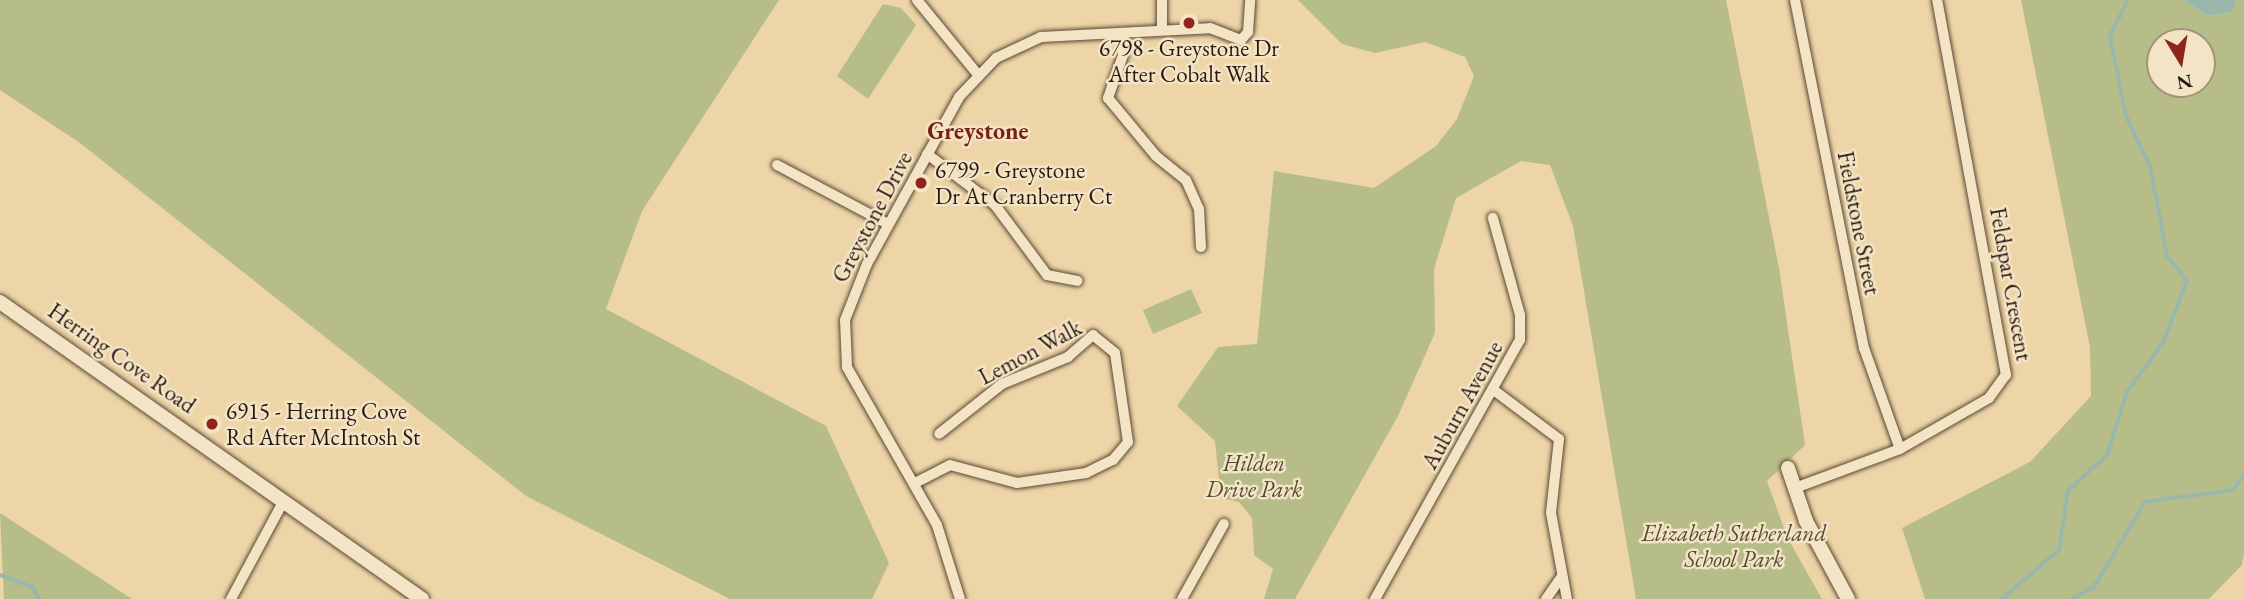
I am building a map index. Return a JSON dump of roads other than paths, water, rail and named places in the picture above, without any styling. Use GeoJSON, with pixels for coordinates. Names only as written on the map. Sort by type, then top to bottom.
{"type":"FeatureCollection","features":[{"type":"Feature","properties":{"kind":"main road","name":"Herring Cove Road"},"geometry":{"type":"LineString","coordinates":[[0,302],[284,500],[412,596]]}},
{"type":"Feature","properties":{"kind":"main road"},"geometry":{"type":"LineString","coordinates":[[1788,468],[1848,599]]}},
{"type":"Feature","properties":{"kind":"street"},"geometry":{"type":"LineString","coordinates":[[917,0],[979,76]]}},
{"type":"Feature","properties":{"kind":"street"},"geometry":{"type":"LineString","coordinates":[[1162,0],[1162,30]]}},
{"type":"Feature","properties":{"kind":"street","name":"Greystone Drive"},"geometry":{"type":"LineString","coordinates":[[960,599],[951,556],[915,483],[856,386],[843,345],[851,298],[959,97],[996,58],[1041,37],[1210,29],[1241,40],[1248,32],[1250,0]]}},
{"type":"Feature","properties":{"kind":"street","name":"Fieldstone Street"},"geometry":{"type":"LineString","coordinates":[[1798,0],[1864,348],[1900,449]]}},
{"type":"Feature","properties":{"kind":"street","name":"Feldspar Crescent"},"geometry":{"type":"LineString","coordinates":[[1795,488],[1900,449],[1989,398],[2008,369],[1937,0]]}},
{"type":"Feature","properties":{"kind":"street"},"geometry":{"type":"LineString","coordinates":[[1123,33],[1123,55],[1108,98],[1156,156],[1186,180],[1199,209],[1201,247]]}},
{"type":"Feature","properties":{"kind":"street"},"geometry":{"type":"LineString","coordinates":[[927,154],[995,205],[1047,275],[1077,281]]}},
{"type":"Feature","properties":{"kind":"street"},"geometry":{"type":"LineString","coordinates":[[777,165],[888,225]]}},
{"type":"Feature","properties":{"kind":"street","name":"Auburn Avenue"},"geometry":{"type":"LineString","coordinates":[[1375,599],[1495,391],[1522,326],[1493,218]]}},
{"type":"Feature","properties":{"kind":"street","name":"Lemon Walk"},"geometry":{"type":"LineString","coordinates":[[915,483],[950,465],[1017,483],[1086,473],[1113,460],[1128,442],[1115,353],[1093,335],[1068,358],[1002,384],[939,434]]}},
{"type":"Feature","properties":{"kind":"street"},"geometry":{"type":"LineString","coordinates":[[1495,391],[1559,439],[1550,500],[1567,599]]}},
{"type":"Feature","properties":{"kind":"street"},"geometry":{"type":"LineString","coordinates":[[231,599],[284,500]]}},
{"type":"Feature","properties":{"kind":"street"},"geometry":{"type":"LineString","coordinates":[[1182,599],[1224,524]]}},
{"type":"Feature","properties":{"kind":"street"},"geometry":{"type":"LineString","coordinates":[[1546,599],[1562,576]]}},
{"type":"Feature","properties":{"kind":"waterway"},"geometry":{"type":"LineString","coordinates":[[2002,599],[2059,550],[2068,491],[2107,455],[2127,392],[2163,343],[2187,281],[2167,256],[2150,167],[2126,116],[2110,36],[2128,0]]}},
{"type":"Feature","properties":{"kind":"waterway"},"geometry":{"type":"LineString","coordinates":[[2072,599],[2094,587],[2145,502],[2233,490],[2244,475]]}},
{"type":"Feature","properties":{"kind":"waterway"},"geometry":{"type":"LineString","coordinates":[[0,575],[33,587],[39,599]]}},
{"type":"Feature","properties":{"kind":"place","name":"6798 - Greystone Dr After Cobalt Walk"},"geometry":{"type":"Point","coordinates":[1189,23]}},
{"type":"Feature","properties":{"kind":"place","name":"6799 - Greystone Dr At Cranberry Ct"},"geometry":{"type":"Point","coordinates":[921,183]}},
{"type":"Feature","properties":{"kind":"place","name":"6915 - Herring Cove Rd After McIntosh St"},"geometry":{"type":"Point","coordinates":[212,424]}},
{"type":"Feature","properties":{"kind":"district","name":"Greystone"},"geometry":{"type":"Point","coordinates":[978,131]}},
{"type":"Feature","properties":{"kind":"park label","name":"Hilden Drive Park"},"geometry":{"type":"Point","coordinates":[1254,476]}},
{"type":"Feature","properties":{"kind":"park label","name":"Elizabeth Sutherland School Park"},"geometry":{"type":"Point","coordinates":[1734,546]}}]}
